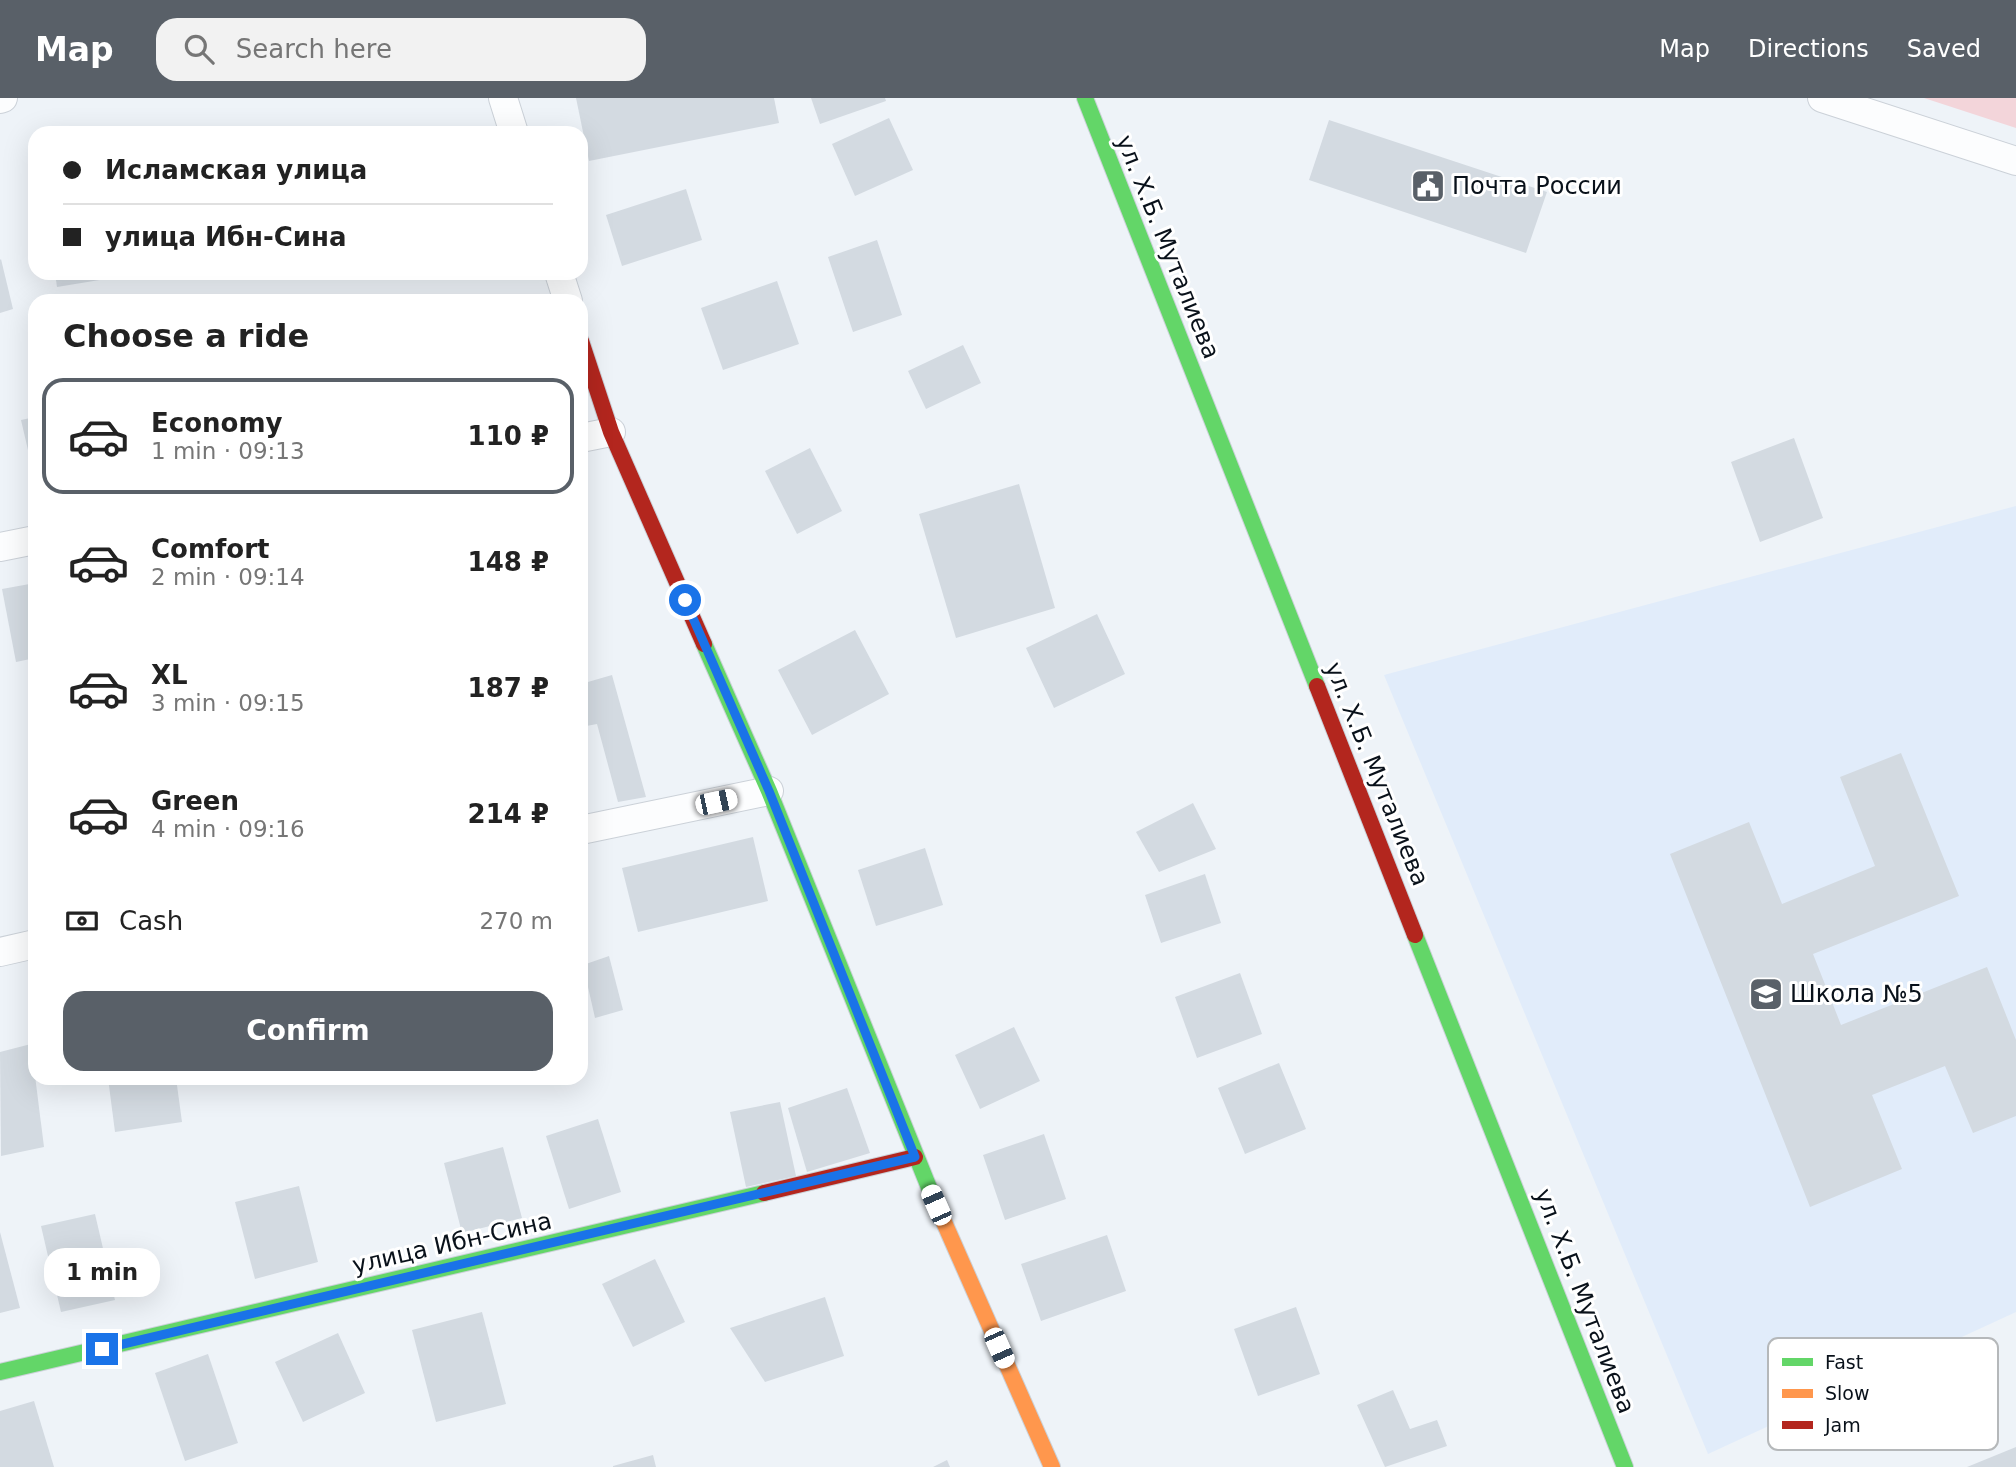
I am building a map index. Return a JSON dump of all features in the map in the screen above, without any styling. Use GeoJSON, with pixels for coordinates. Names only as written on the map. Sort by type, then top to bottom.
{"type":"FeatureCollection","features":[{"type":"Feature","properties":{"kind":"street"},"geometry":{"type":"LineString","coordinates":[[503,98],[512,126]]}},
{"type":"Feature","properties":{"kind":"street","name":"ул. Х.Б. Муталиева"},"geometry":{"type":"LineString","coordinates":[[1085,98],[1625,1467]]}},
{"type":"Feature","properties":{"kind":"street"},"geometry":{"type":"LineString","coordinates":[[1822,98],[2016,161]]}},
{"type":"Feature","properties":{"kind":"street"},"geometry":{"type":"LineString","coordinates":[[588,362],[611,432],[769,791],[915,1157],[1052,1467]]}},
{"type":"Feature","properties":{"kind":"street"},"geometry":{"type":"LineString","coordinates":[[588,437],[611,432]]}},
{"type":"Feature","properties":{"kind":"street"},"geometry":{"type":"LineString","coordinates":[[0,547],[28,541]]}},
{"type":"Feature","properties":{"kind":"street"},"geometry":{"type":"LineString","coordinates":[[588,829],[769,791]]}},
{"type":"Feature","properties":{"kind":"street"},"geometry":{"type":"LineString","coordinates":[[0,952],[28,946]]}},
{"type":"Feature","properties":{"kind":"street","name":"улица Ибн-Сина"},"geometry":{"type":"LineString","coordinates":[[0,1372],[915,1157]]}},
{"type":"Feature","properties":{"kind":"shaded area"},"geometry":{"type":"Polygon","coordinates":[[[1924,98],[2016,98],[2016,128],[1924,98]]]}},
{"type":"Feature","properties":{"kind":"shaded area","name":"Школа №5"},"geometry":{"type":"Polygon","coordinates":[[[2016,506],[2016,1312],[1960,1338],[1768,1338],[1768,1426],[1708,1454],[1384,675],[2016,506]]]}},
{"type":"Feature","properties":{"kind":"building"},"geometry":{"type":"Polygon","coordinates":[[[576,98],[774,98],[779,123],[589,161],[588,126],[582,126],[576,98]]]}},
{"type":"Feature","properties":{"kind":"building"},"geometry":{"type":"Polygon","coordinates":[[[811,98],[885,98],[886,101],[820,124],[811,98]]]}},
{"type":"Feature","properties":{"kind":"building"},"geometry":{"type":"Polygon","coordinates":[[[889,118],[913,170],[855,196],[832,144],[889,118]]]}},
{"type":"Feature","properties":{"kind":"building","name":"Почта России"},"geometry":{"type":"Polygon","coordinates":[[[1329,120],[1547,192],[1526,253],[1309,180],[1329,120]]]}},
{"type":"Feature","properties":{"kind":"building"},"geometry":{"type":"Polygon","coordinates":[[[686,189],[702,240],[622,266],[606,215],[686,189]]]}},
{"type":"Feature","properties":{"kind":"building"},"geometry":{"type":"Polygon","coordinates":[[[877,240],[902,315],[853,332],[828,257],[877,240]]]}},
{"type":"Feature","properties":{"kind":"building"},"geometry":{"type":"Polygon","coordinates":[[[0,260],[13,309],[0,313],[0,260]]]}},
{"type":"Feature","properties":{"kind":"building"},"geometry":{"type":"Polygon","coordinates":[[[56,280],[100,280],[57,287],[56,280]]]}},
{"type":"Feature","properties":{"kind":"building"},"geometry":{"type":"Polygon","coordinates":[[[777,281],[799,344],[723,370],[701,308],[777,281]]]}},
{"type":"Feature","properties":{"kind":"building"},"geometry":{"type":"Polygon","coordinates":[[[963,345],[981,383],[926,409],[908,371],[963,345]]]}},
{"type":"Feature","properties":{"kind":"building"},"geometry":{"type":"Polygon","coordinates":[[[28,418],[28,450],[21,420],[28,418]]]}},
{"type":"Feature","properties":{"kind":"building"},"geometry":{"type":"Polygon","coordinates":[[[1794,438],[1823,518],[1760,542],[1731,462],[1794,438]]]}},
{"type":"Feature","properties":{"kind":"building"},"geometry":{"type":"Polygon","coordinates":[[[810,448],[842,511],[797,534],[765,471],[810,448]]]}},
{"type":"Feature","properties":{"kind":"building"},"geometry":{"type":"Polygon","coordinates":[[[1019,484],[1055,608],[956,638],[919,514],[1019,484]]]}},
{"type":"Feature","properties":{"kind":"building"},"geometry":{"type":"Polygon","coordinates":[[[28,584],[28,659],[16,662],[2,589],[28,584]]]}},
{"type":"Feature","properties":{"kind":"building"},"geometry":{"type":"Polygon","coordinates":[[[1097,614],[1125,674],[1054,708],[1026,648],[1097,614]]]}},
{"type":"Feature","properties":{"kind":"building"},"geometry":{"type":"Polygon","coordinates":[[[855,630],[889,694],[812,735],[778,670],[855,630]]]}},
{"type":"Feature","properties":{"kind":"building"},"geometry":{"type":"Polygon","coordinates":[[[612,675],[646,797],[618,802],[597,724],[588,726],[588,682],[612,675]]]}},
{"type":"Feature","properties":{"kind":"building","name":"Школа №5"},"geometry":{"type":"Polygon","coordinates":[[[1901,753],[1959,896],[1813,954],[1841,1025],[1987,967],[2016,1040],[2016,1116],[1973,1133],[1945,1066],[1872,1095],[1902,1169],[1810,1207],[1670,854],[1749,822],[1782,904],[1875,866],[1840,777],[1901,753]]]}},
{"type":"Feature","properties":{"kind":"building"},"geometry":{"type":"Polygon","coordinates":[[[1193,803],[1216,849],[1159,872],[1136,832],[1193,803]]]}},
{"type":"Feature","properties":{"kind":"building"},"geometry":{"type":"Polygon","coordinates":[[[753,837],[768,901],[638,932],[622,868],[753,837]]]}},
{"type":"Feature","properties":{"kind":"building"},"geometry":{"type":"Polygon","coordinates":[[[925,848],[943,905],[876,926],[858,870],[925,848]]]}},
{"type":"Feature","properties":{"kind":"building"},"geometry":{"type":"Polygon","coordinates":[[[1205,874],[1221,923],[1161,943],[1145,895],[1205,874]]]}},
{"type":"Feature","properties":{"kind":"building"},"geometry":{"type":"Polygon","coordinates":[[[609,956],[623,1010],[595,1018],[588,987],[588,963],[609,956]]]}},
{"type":"Feature","properties":{"kind":"building"},"geometry":{"type":"Polygon","coordinates":[[[1240,973],[1262,1034],[1197,1058],[1175,997],[1240,973]]]}},
{"type":"Feature","properties":{"kind":"building"},"geometry":{"type":"Polygon","coordinates":[[[1014,1027],[1040,1081],[980,1109],[955,1055],[1014,1027]]]}},
{"type":"Feature","properties":{"kind":"building"},"geometry":{"type":"Polygon","coordinates":[[[28,1045],[28,1085],[36,1085],[44,1147],[1,1156],[0,1052],[28,1045]]]}},
{"type":"Feature","properties":{"kind":"building"},"geometry":{"type":"Polygon","coordinates":[[[1279,1063],[1306,1129],[1245,1154],[1218,1088],[1279,1063]]]}},
{"type":"Feature","properties":{"kind":"building"},"geometry":{"type":"Polygon","coordinates":[[[109,1085],[177,1085],[182,1122],[115,1132],[109,1085]]]}},
{"type":"Feature","properties":{"kind":"building"},"geometry":{"type":"Polygon","coordinates":[[[847,1088],[870,1153],[807,1172],[788,1108],[847,1088]]]}},
{"type":"Feature","properties":{"kind":"building"},"geometry":{"type":"Polygon","coordinates":[[[780,1102],[796,1176],[746,1187],[730,1112],[780,1102]]]}},
{"type":"Feature","properties":{"kind":"building"},"geometry":{"type":"Polygon","coordinates":[[[598,1119],[621,1192],[569,1209],[546,1136],[598,1119]]]}},
{"type":"Feature","properties":{"kind":"building"},"geometry":{"type":"Polygon","coordinates":[[[1044,1134],[1066,1199],[1005,1220],[983,1155],[1044,1134]]]}},
{"type":"Feature","properties":{"kind":"building"},"geometry":{"type":"Polygon","coordinates":[[[503,1147],[522,1218],[462,1233],[444,1163],[503,1147]]]}},
{"type":"Feature","properties":{"kind":"building"},"geometry":{"type":"Polygon","coordinates":[[[299,1186],[318,1262],[255,1279],[235,1202],[299,1186]]]}},
{"type":"Feature","properties":{"kind":"building"},"geometry":{"type":"Polygon","coordinates":[[[95,1214],[115,1300],[61,1312],[41,1226],[95,1214]]]}},
{"type":"Feature","properties":{"kind":"building"},"geometry":{"type":"Polygon","coordinates":[[[0,1232],[20,1308],[0,1313],[0,1232]]]}},
{"type":"Feature","properties":{"kind":"building"},"geometry":{"type":"Polygon","coordinates":[[[1107,1235],[1126,1291],[1041,1321],[1021,1264],[1107,1235]]]}},
{"type":"Feature","properties":{"kind":"building"},"geometry":{"type":"Polygon","coordinates":[[[655,1259],[685,1322],[633,1347],[602,1284],[655,1259]]]}},
{"type":"Feature","properties":{"kind":"building"},"geometry":{"type":"Polygon","coordinates":[[[825,1297],[844,1356],[765,1382],[730,1328],[825,1297]]]}},
{"type":"Feature","properties":{"kind":"building"},"geometry":{"type":"Polygon","coordinates":[[[1296,1307],[1320,1374],[1258,1396],[1234,1329],[1296,1307]]]}},
{"type":"Feature","properties":{"kind":"building"},"geometry":{"type":"Polygon","coordinates":[[[482,1312],[506,1404],[436,1422],[412,1330],[482,1312]]]}},
{"type":"Feature","properties":{"kind":"building"},"geometry":{"type":"Polygon","coordinates":[[[338,1333],[365,1393],[303,1422],[275,1362],[338,1333]]]}},
{"type":"Feature","properties":{"kind":"building"},"geometry":{"type":"Polygon","coordinates":[[[208,1354],[238,1443],[185,1461],[155,1373],[208,1354]]]}},
{"type":"Feature","properties":{"kind":"building"},"geometry":{"type":"Polygon","coordinates":[[[1393,1390],[1410,1429],[1437,1420],[1447,1446],[1385,1467],[1357,1405],[1393,1390]]]}},
{"type":"Feature","properties":{"kind":"building"},"geometry":{"type":"Polygon","coordinates":[[[34,1401],[54,1467],[0,1467],[0,1411],[34,1401]]]}},
{"type":"Feature","properties":{"kind":"building"},"geometry":{"type":"Polygon","coordinates":[[[2016,1447],[2016,1467],[1967,1467],[2016,1447]]]}},
{"type":"Feature","properties":{"kind":"building"},"geometry":{"type":"Polygon","coordinates":[[[653,1455],[656,1467],[613,1467],[613,1466],[653,1455]]]}},
{"type":"Feature","properties":{"kind":"building"},"geometry":{"type":"Polygon","coordinates":[[[947,1460],[950,1467],[933,1467],[947,1460]]]}},
{"type":"Feature","properties":{"kind":"traffic: fast"},"geometry":{"type":"LineString","coordinates":[[1085,98],[1317,686]]}},
{"type":"Feature","properties":{"kind":"traffic: fast"},"geometry":{"type":"LineString","coordinates":[[704,644],[769,791],[932,1195]]}},
{"type":"Feature","properties":{"kind":"traffic: fast"},"geometry":{"type":"LineString","coordinates":[[1415,935],[1625,1467]]}},
{"type":"Feature","properties":{"kind":"traffic: fast"},"geometry":{"type":"LineString","coordinates":[[0,1372],[764,1193]]}},
{"type":"Feature","properties":{"kind":"traffic: slow"},"geometry":{"type":"LineString","coordinates":[[932,1195],[1052,1467]]}},
{"type":"Feature","properties":{"kind":"traffic: jam"},"geometry":{"type":"LineString","coordinates":[[588,362],[611,432],[704,644]]}},
{"type":"Feature","properties":{"kind":"traffic: jam"},"geometry":{"type":"LineString","coordinates":[[1317,686],[1415,935]]}},
{"type":"Feature","properties":{"kind":"traffic: jam"},"geometry":{"type":"LineString","coordinates":[[764,1193],[915,1157]]}},
{"type":"Feature","properties":{"kind":"place","name":"Почта России"},"geometry":{"type":"Point","coordinates":[1428,186]}},
{"type":"Feature","properties":{"kind":"place","name":"Школа №5"},"geometry":{"type":"Point","coordinates":[1766,994]}},
{"type":"Feature","properties":{"kind":"route"},"geometry":{"type":"LineString","coordinates":[[102,1349],[915,1157],[769,791],[685,600]]}}]}
